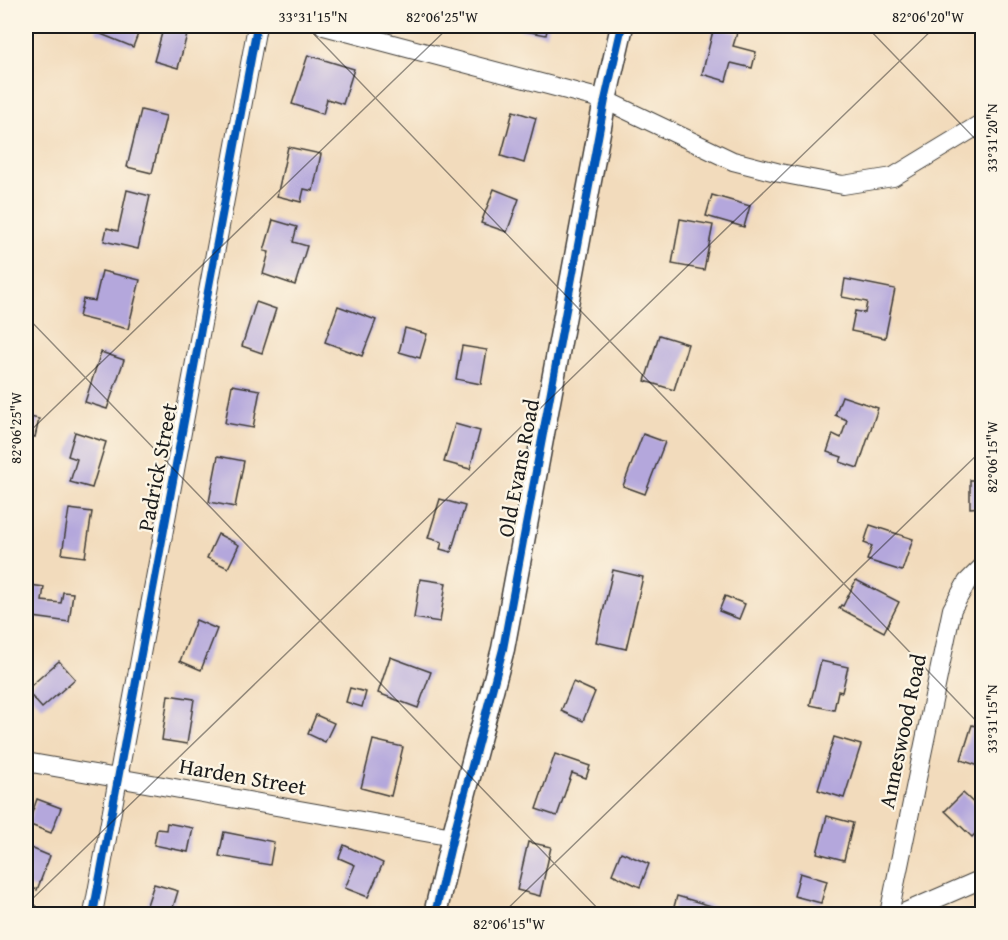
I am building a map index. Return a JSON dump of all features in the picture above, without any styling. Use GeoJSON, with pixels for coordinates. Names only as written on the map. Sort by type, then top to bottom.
{"type":"FeatureCollection","features":[{"type":"Feature","properties":{"kind":"street","name":"Padrick Street"},"geometry":{"type":"LineString","coordinates":[[93,915],[257,26]]}},
{"type":"Feature","properties":{"kind":"street"},"geometry":{"type":"LineString","coordinates":[[324,26],[605,100],[733,160],[780,173],[843,185],[893,177],[982,123]]}},
{"type":"Feature","properties":{"kind":"street","name":"Old Evans Road"},"geometry":{"type":"LineString","coordinates":[[435,915],[453,837],[503,649],[605,100],[622,26]]}},
{"type":"Feature","properties":{"kind":"street","name":"Anneswood Road"},"geometry":{"type":"LineString","coordinates":[[889,915],[952,609],[967,582],[982,567]]}},
{"type":"Feature","properties":{"kind":"street","name":"Harden Street"},"geometry":{"type":"LineString","coordinates":[[26,762],[453,837]]}},
{"type":"Feature","properties":{"kind":"street"},"geometry":{"type":"LineString","coordinates":[[901,915],[982,879]]}},
{"type":"Feature","properties":{"kind":"building"},"geometry":{"type":"Polygon","coordinates":[[[98,26],[141,26],[133,47],[96,32],[98,26]]]}},
{"type":"Feature","properties":{"kind":"building"},"geometry":{"type":"Polygon","coordinates":[[[164,26],[188,31],[178,68],[154,61],[164,26]]]}},
{"type":"Feature","properties":{"kind":"building"},"geometry":{"type":"Polygon","coordinates":[[[521,26],[548,26],[546,35],[520,30],[521,26]]]}},
{"type":"Feature","properties":{"kind":"building"},"geometry":{"type":"Polygon","coordinates":[[[714,27],[737,33],[733,46],[756,52],[752,68],[731,63],[726,81],[702,74],[714,27]]]}},
{"type":"Feature","properties":{"kind":"building"},"geometry":{"type":"Polygon","coordinates":[[[308,55],[354,69],[343,104],[327,99],[323,114],[292,104],[308,55]]]}},
{"type":"Feature","properties":{"kind":"building"},"geometry":{"type":"Polygon","coordinates":[[[141,110],[166,116],[152,173],[127,167],[141,110]]]}},
{"type":"Feature","properties":{"kind":"building"},"geometry":{"type":"Polygon","coordinates":[[[513,111],[536,118],[524,163],[501,156],[513,111]]]}},
{"type":"Feature","properties":{"kind":"building"},"geometry":{"type":"Polygon","coordinates":[[[288,147],[321,154],[313,191],[304,189],[301,202],[277,196],[288,147]]]}},
{"type":"Feature","properties":{"kind":"building"},"geometry":{"type":"Polygon","coordinates":[[[494,189],[519,199],[507,232],[481,223],[494,189]]]}},
{"type":"Feature","properties":{"kind":"building"},"geometry":{"type":"Polygon","coordinates":[[[127,190],[150,196],[138,249],[104,241],[107,228],[118,231],[127,190]]]}},
{"type":"Feature","properties":{"kind":"building"},"geometry":{"type":"Polygon","coordinates":[[[712,195],[750,206],[744,227],[706,216],[712,195]]]}},
{"type":"Feature","properties":{"kind":"building"},"geometry":{"type":"Polygon","coordinates":[[[680,219],[713,225],[704,270],[672,264],[680,219]]]}},
{"type":"Feature","properties":{"kind":"building"},"geometry":{"type":"Polygon","coordinates":[[[273,220],[297,227],[293,242],[307,246],[295,285],[263,274],[269,252],[264,251],[273,220]]]}},
{"type":"Feature","properties":{"kind":"building"},"geometry":{"type":"Polygon","coordinates":[[[102,271],[140,280],[128,329],[79,317],[83,299],[95,301],[102,271]]]}},
{"type":"Feature","properties":{"kind":"building"},"geometry":{"type":"Polygon","coordinates":[[[845,279],[895,289],[885,338],[851,331],[855,311],[865,313],[867,302],[842,297],[845,279]]]}},
{"type":"Feature","properties":{"kind":"building"},"geometry":{"type":"Polygon","coordinates":[[[256,302],[276,309],[262,353],[242,346],[256,302]]]}},
{"type":"Feature","properties":{"kind":"building"},"geometry":{"type":"Polygon","coordinates":[[[338,306],[376,320],[362,356],[325,342],[338,306]]]}},
{"type":"Feature","properties":{"kind":"building"},"geometry":{"type":"Polygon","coordinates":[[[405,328],[427,334],[420,358],[399,352],[405,328]]]}},
{"type":"Feature","properties":{"kind":"building"},"geometry":{"type":"Polygon","coordinates":[[[659,335],[688,344],[674,390],[645,381],[659,335]]]}},
{"type":"Feature","properties":{"kind":"building"},"geometry":{"type":"Polygon","coordinates":[[[462,346],[487,350],[481,384],[456,379],[462,346]]]}},
{"type":"Feature","properties":{"kind":"building"},"geometry":{"type":"Polygon","coordinates":[[[101,352],[124,360],[107,409],[85,402],[101,352]]]}},
{"type":"Feature","properties":{"kind":"building"},"geometry":{"type":"Polygon","coordinates":[[[232,385],[260,390],[253,428],[225,423],[232,385]]]}},
{"type":"Feature","properties":{"kind":"building"},"geometry":{"type":"Polygon","coordinates":[[[842,396],[878,408],[858,468],[840,462],[842,457],[827,452],[833,434],[841,438],[847,420],[835,415],[842,396]]]}},
{"type":"Feature","properties":{"kind":"building"},"geometry":{"type":"Polygon","coordinates":[[[26,416],[39,419],[35,437],[26,435],[26,416]]]}},
{"type":"Feature","properties":{"kind":"building"},"geometry":{"type":"Polygon","coordinates":[[[455,424],[480,431],[470,469],[444,462],[455,424]]]}},
{"type":"Feature","properties":{"kind":"building"},"geometry":{"type":"Polygon","coordinates":[[[75,432],[106,442],[92,488],[70,482],[77,459],[68,456],[75,432]]]}},
{"type":"Feature","properties":{"kind":"building"},"geometry":{"type":"Polygon","coordinates":[[[643,434],[665,442],[645,494],[623,486],[643,434]]]}},
{"type":"Feature","properties":{"kind":"building"},"geometry":{"type":"Polygon","coordinates":[[[218,456],[244,461],[235,507],[209,502],[218,456]]]}},
{"type":"Feature","properties":{"kind":"building"},"geometry":{"type":"Polygon","coordinates":[[[970,480],[982,480],[982,507],[970,508],[970,480]]]}},
{"type":"Feature","properties":{"kind":"building"},"geometry":{"type":"Polygon","coordinates":[[[440,499],[465,506],[451,552],[440,549],[442,542],[428,538],[440,499]]]}},
{"type":"Feature","properties":{"kind":"building"},"geometry":{"type":"Polygon","coordinates":[[[69,509],[92,512],[85,557],[62,554],[69,509]]]}},
{"type":"Feature","properties":{"kind":"building"},"geometry":{"type":"Polygon","coordinates":[[[870,525],[913,539],[902,571],[867,560],[872,546],[864,543],[870,525]]]}},
{"type":"Feature","properties":{"kind":"building"},"geometry":{"type":"Polygon","coordinates":[[[218,534],[239,545],[228,568],[207,558],[218,534]]]}},
{"type":"Feature","properties":{"kind":"building"},"geometry":{"type":"Polygon","coordinates":[[[613,570],[643,577],[626,649],[596,642],[613,570]]]}},
{"type":"Feature","properties":{"kind":"building"},"geometry":{"type":"Polygon","coordinates":[[[420,579],[446,583],[440,622],[414,618],[420,579]]]}},
{"type":"Feature","properties":{"kind":"building"},"geometry":{"type":"Polygon","coordinates":[[[856,580],[899,602],[884,632],[839,608],[843,606],[856,580]]]}},
{"type":"Feature","properties":{"kind":"building"},"geometry":{"type":"Polygon","coordinates":[[[30,585],[44,587],[42,601],[61,603],[63,592],[73,593],[69,622],[26,616],[30,585]]]}},
{"type":"Feature","properties":{"kind":"building"},"geometry":{"type":"Polygon","coordinates":[[[725,596],[745,604],[739,619],[719,611],[725,596]]]}},
{"type":"Feature","properties":{"kind":"building"},"geometry":{"type":"Polygon","coordinates":[[[196,620],[217,629],[201,670],[180,661],[196,620]]]}},
{"type":"Feature","properties":{"kind":"building"},"geometry":{"type":"Polygon","coordinates":[[[390,657],[431,672],[418,708],[378,693],[390,657]]]}},
{"type":"Feature","properties":{"kind":"building"},"geometry":{"type":"Polygon","coordinates":[[[59,661],[75,679],[42,708],[26,690],[59,661]]]}},
{"type":"Feature","properties":{"kind":"building"},"geometry":{"type":"Polygon","coordinates":[[[821,661],[848,667],[842,692],[838,691],[834,710],[810,705],[821,661]]]}},
{"type":"Feature","properties":{"kind":"building"},"geometry":{"type":"Polygon","coordinates":[[[982,677],[982,710],[975,709],[982,677]]]}},
{"type":"Feature","properties":{"kind":"building"},"geometry":{"type":"Polygon","coordinates":[[[573,682],[595,692],[583,721],[561,711],[573,682]]]}},
{"type":"Feature","properties":{"kind":"building"},"geometry":{"type":"Polygon","coordinates":[[[350,688],[366,692],[362,707],[346,702],[350,688]]]}},
{"type":"Feature","properties":{"kind":"building"},"geometry":{"type":"Polygon","coordinates":[[[168,695],[194,699],[187,744],[162,740],[168,695]]]}},
{"type":"Feature","properties":{"kind":"building"},"geometry":{"type":"Polygon","coordinates":[[[316,715],[334,723],[325,742],[308,734],[316,715]]]}},
{"type":"Feature","properties":{"kind":"building"},"geometry":{"type":"Polygon","coordinates":[[[972,725],[982,728],[982,767],[961,760],[972,725]]]}},
{"type":"Feature","properties":{"kind":"building"},"geometry":{"type":"Polygon","coordinates":[[[834,737],[861,745],[844,798],[818,790],[834,737]]]}},
{"type":"Feature","properties":{"kind":"building"},"geometry":{"type":"Polygon","coordinates":[[[373,740],[403,747],[391,796],[361,788],[373,740]]]}},
{"type":"Feature","properties":{"kind":"building"},"geometry":{"type":"Polygon","coordinates":[[[555,754],[590,766],[586,778],[572,773],[557,816],[536,809],[555,754]]]}},
{"type":"Feature","properties":{"kind":"building"},"geometry":{"type":"Polygon","coordinates":[[[963,793],[982,811],[982,827],[972,837],[945,811],[963,793]]]}},
{"type":"Feature","properties":{"kind":"building"},"geometry":{"type":"Polygon","coordinates":[[[37,799],[61,808],[51,833],[28,824],[37,799]]]}},
{"type":"Feature","properties":{"kind":"building"},"geometry":{"type":"Polygon","coordinates":[[[827,816],[853,823],[844,860],[817,853],[827,816]]]}},
{"type":"Feature","properties":{"kind":"building"},"geometry":{"type":"Polygon","coordinates":[[[167,823],[193,828],[188,852],[154,845],[157,829],[166,830],[167,823]]]}},
{"type":"Feature","properties":{"kind":"building"},"geometry":{"type":"Polygon","coordinates":[[[224,832],[274,842],[270,865],[219,856],[224,832]]]}},
{"type":"Feature","properties":{"kind":"building"},"geometry":{"type":"Polygon","coordinates":[[[528,842],[551,847],[540,896],[517,890],[528,842]]]}},
{"type":"Feature","properties":{"kind":"building"},"geometry":{"type":"Polygon","coordinates":[[[344,845],[383,863],[368,897],[345,888],[355,865],[339,858],[344,845]]]}},
{"type":"Feature","properties":{"kind":"building"},"geometry":{"type":"Polygon","coordinates":[[[26,846],[50,856],[37,890],[26,885],[26,846]]]}},
{"type":"Feature","properties":{"kind":"building"},"geometry":{"type":"Polygon","coordinates":[[[621,852],[649,864],[640,887],[612,874],[621,852]]]}},
{"type":"Feature","properties":{"kind":"building"},"geometry":{"type":"Polygon","coordinates":[[[800,873],[827,881],[821,903],[794,896],[800,873]]]}},
{"type":"Feature","properties":{"kind":"building"},"geometry":{"type":"Polygon","coordinates":[[[154,884],[178,891],[171,914],[144,914],[154,884]]]}},
{"type":"Feature","properties":{"kind":"building"},"geometry":{"type":"Polygon","coordinates":[[[677,896],[725,910],[724,914],[672,914],[677,896]]]}},
{"type":"Feature","properties":{"kind":"cycle path"},"geometry":{"type":"LineString","coordinates":[[93,914],[257,26]]}},
{"type":"Feature","properties":{"kind":"cycle path"},"geometry":{"type":"LineString","coordinates":[[435,914],[503,649],[605,100],[622,26]]}}]}
